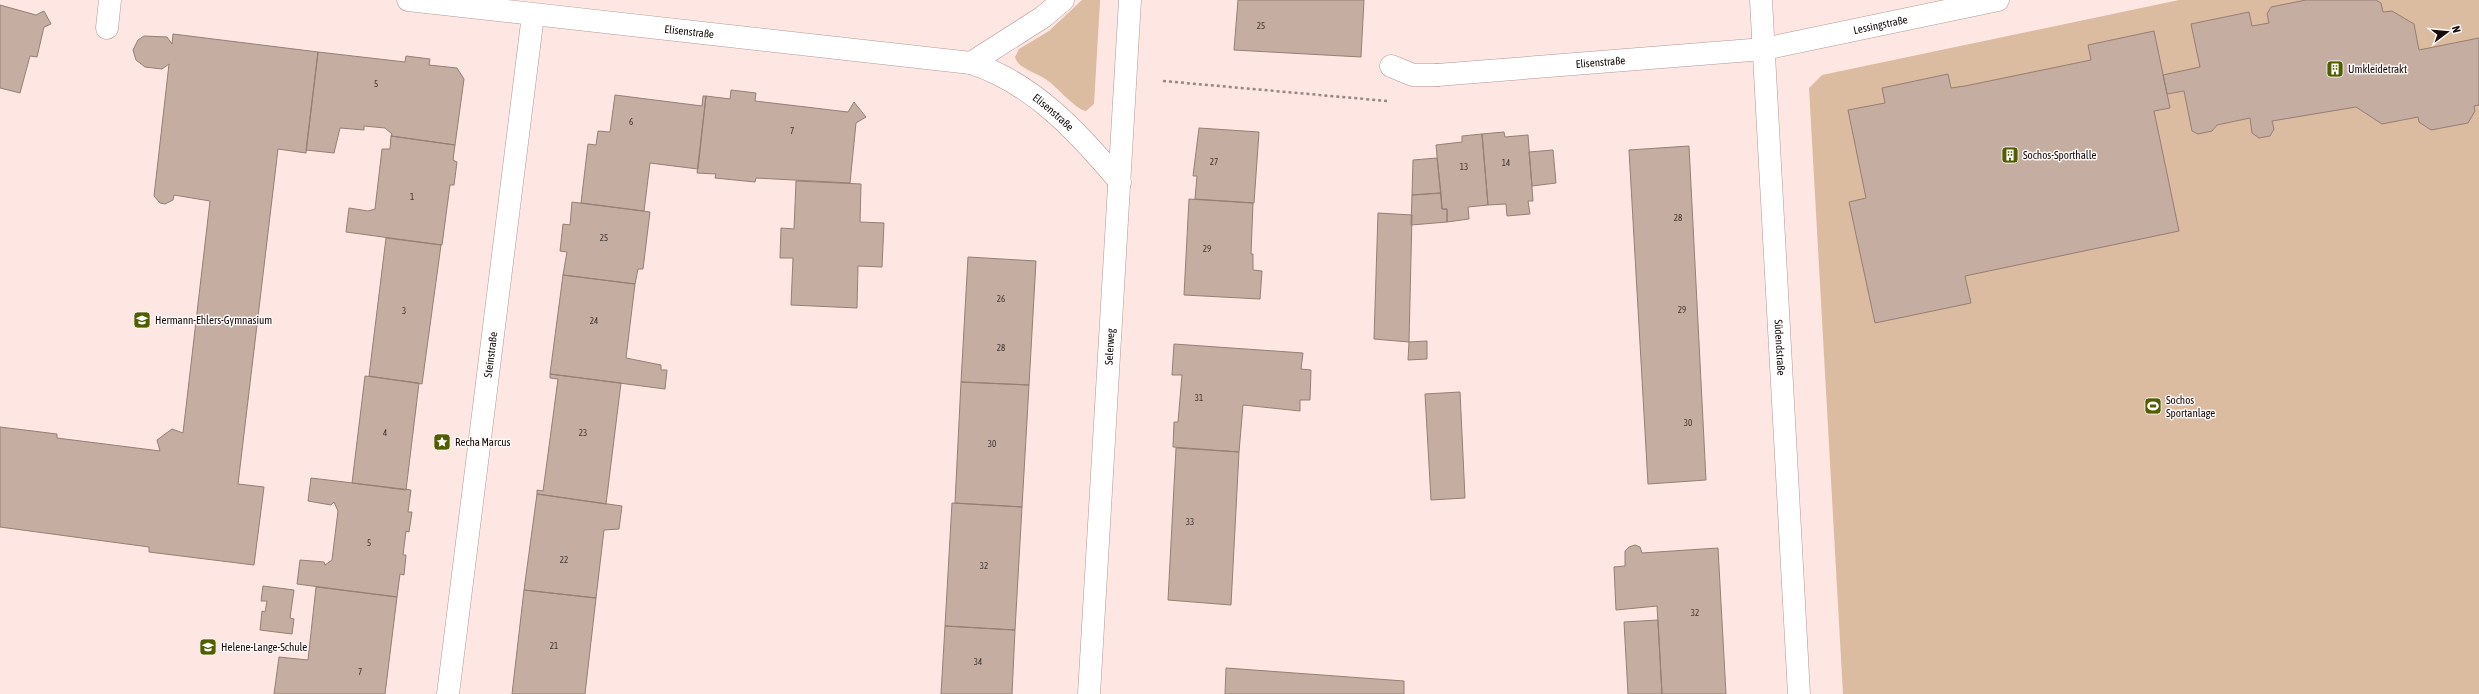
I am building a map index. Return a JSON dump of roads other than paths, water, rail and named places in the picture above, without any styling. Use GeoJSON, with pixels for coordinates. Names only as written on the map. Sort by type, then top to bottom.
{"type":"FeatureCollection","features":[{"type":"Feature","properties":{"kind":"street"},"geometry":{"type":"LineString","coordinates":[[107,28],[110,0]]}},
{"type":"Feature","properties":{"kind":"street","name":"Elisenstraße"},"geometry":{"type":"LineString","coordinates":[[408,0],[971,63],[995,71],[1025,88],[1087,143],[1120,182]]}},
{"type":"Feature","properties":{"kind":"street"},"geometry":{"type":"LineString","coordinates":[[971,63],[1043,17],[1062,0]]}},
{"type":"Feature","properties":{"kind":"street","name":"Selerweg"},"geometry":{"type":"LineString","coordinates":[[1089,694],[1130,0]]}},
{"type":"Feature","properties":{"kind":"street","name":"Südendstraße"},"geometry":{"type":"LineString","coordinates":[[1761,0],[1799,694]]}},
{"type":"Feature","properties":{"kind":"street","name":"Lessingstraße"},"geometry":{"type":"LineString","coordinates":[[1764,48],[1998,0]]}},
{"type":"Feature","properties":{"kind":"street","name":"Steinstraße"},"geometry":{"type":"LineString","coordinates":[[448,694],[533,15]]}},
{"type":"Feature","properties":{"kind":"street","name":"Elisenstraße"},"geometry":{"type":"LineString","coordinates":[[1392,66],[1413,75],[1437,75],[1764,48]]}},
{"type":"Feature","properties":{"kind":"place","name":"Umkleidetrakt"},"geometry":{"type":"Point","coordinates":[2335,69]}},
{"type":"Feature","properties":{"kind":"place","name":"Sochos-Sporthalle"},"geometry":{"type":"Point","coordinates":[2010,155]}},
{"type":"Feature","properties":{"kind":"place","name":"Hermann-Ehlers-Gymnasium"},"geometry":{"type":"Point","coordinates":[142,320]}},
{"type":"Feature","properties":{"kind":"place","name":"Sochos Sportanlage"},"geometry":{"type":"Point","coordinates":[2153,406]}},
{"type":"Feature","properties":{"kind":"place","name":"Recha Marcus"},"geometry":{"type":"Point","coordinates":[442,442]}},
{"type":"Feature","properties":{"kind":"place","name":"Helene-Lange-Schule"},"geometry":{"type":"Point","coordinates":[208,647]}}]}
